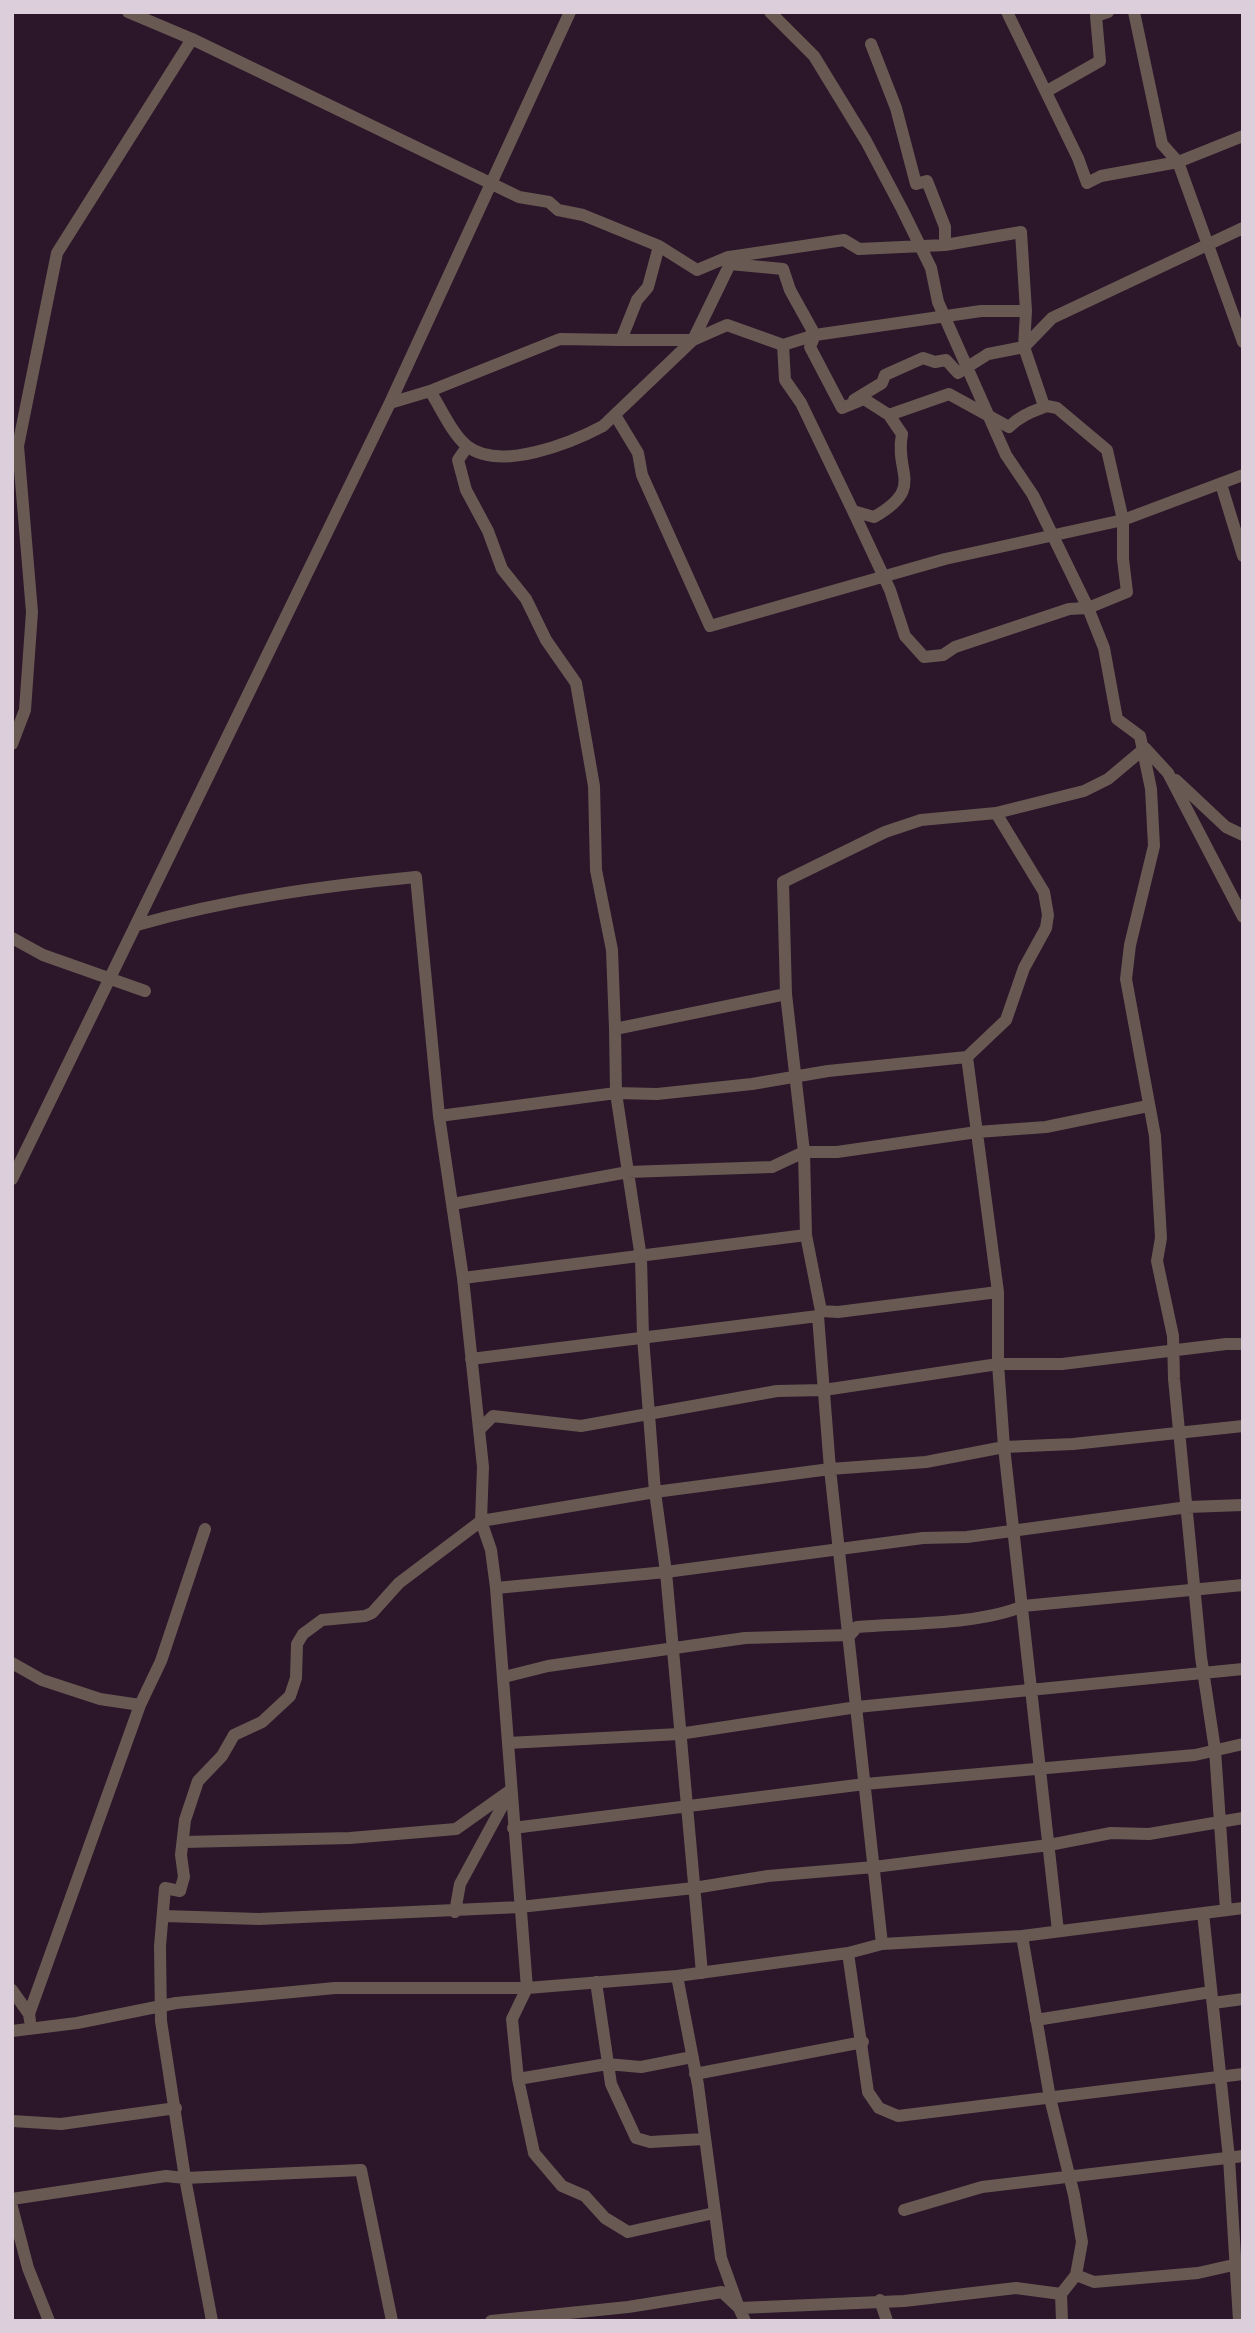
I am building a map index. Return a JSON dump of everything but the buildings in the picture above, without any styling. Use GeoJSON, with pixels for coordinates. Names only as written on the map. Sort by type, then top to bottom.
{"type":"FeatureCollection","features":[{"type":"Feature","properties":{"kind":"street"},"geometry":{"type":"LineString","coordinates":[[128,12],[192,39],[490,184],[519,197],[549,202],[558,210],[583,215],[659,246],[697,270],[729,260],[844,240],[859,249],[945,246],[1021,232],[1026,312],[1024,347],[1044,407]]}},
{"type":"Feature","properties":{"kind":"street"},"geometry":{"type":"LineString","coordinates":[[12,1179],[390,403],[570,12]]}},
{"type":"Feature","properties":{"kind":"street"},"geometry":{"type":"LineString","coordinates":[[770,12],[814,56],[866,141],[931,268],[938,302],[969,366],[1006,455],[1033,495],[1088,608],[1104,648],[1117,719],[1135,730],[1145,748],[1168,773],[1226,827],[1243,835]]}},
{"type":"Feature","properties":{"kind":"street"},"geometry":{"type":"LineString","coordinates":[[1007,12],[1047,90],[1087,183],[1101,177],[1178,162],[1243,136]]}},
{"type":"Feature","properties":{"kind":"street"},"geometry":{"type":"LineString","coordinates":[[1047,90],[1100,61],[1096,16],[1108,12]]}},
{"type":"Feature","properties":{"kind":"street"},"geometry":{"type":"LineString","coordinates":[[1134,12],[1162,144],[1178,162],[1243,342]]}},
{"type":"Feature","properties":{"kind":"street"},"geometry":{"type":"LineString","coordinates":[[12,744],[25,710],[32,612],[18,446],[57,253],[192,39]]}},
{"type":"Feature","properties":{"kind":"street"},"geometry":{"type":"LineString","coordinates":[[871,44],[896,108],[916,184],[927,181],[946,227],[945,246]]}},
{"type":"Feature","properties":{"kind":"street"},"geometry":{"type":"LineString","coordinates":[[842,408],[883,383],[886,375],[923,358],[935,362],[946,360],[958,373],[988,354],[1024,347],[1052,318],[1243,228]]}},
{"type":"Feature","properties":{"kind":"street"},"geometry":{"type":"LineString","coordinates":[[621,340],[637,300],[648,287],[659,246]]}},
{"type":"Feature","properties":{"kind":"street"},"geometry":{"type":"LineString","coordinates":[[729,260],[783,269],[790,290],[815,335]]}},
{"type":"Feature","properties":{"kind":"street"},"geometry":{"type":"LineString","coordinates":[[430,391],[467,447],[493,456],[518,456],[587,434],[615,415],[692,340],[729,260]]}},
{"type":"Feature","properties":{"kind":"street"},"geometry":{"type":"LineString","coordinates":[[390,403],[430,391],[560,340],[692,340],[727,326],[783,345],[815,335],[981,311],[1026,312]]}},
{"type":"Feature","properties":{"kind":"street"},"geometry":{"type":"LineString","coordinates":[[815,335],[810,347],[842,408]]}},
{"type":"Feature","properties":{"kind":"street"},"geometry":{"type":"LineString","coordinates":[[783,345],[785,380],[801,403],[884,576],[905,636],[924,657],[943,655],[955,647],[1069,608],[1088,608],[1127,592],[1122,559],[1123,520],[1107,450],[1058,408],[1044,407],[1022,415],[1009,427],[948,394],[889,415]]}},
{"type":"Feature","properties":{"kind":"street"},"geometry":{"type":"LineString","coordinates":[[842,408],[864,399],[889,415],[902,434],[898,451],[905,464],[905,488],[898,499],[874,517],[853,511]]}},
{"type":"Feature","properties":{"kind":"street"},"geometry":{"type":"LineString","coordinates":[[615,415],[638,453],[642,475],[710,626],[884,576],[1050,534],[1123,520],[1243,475]]}},
{"type":"Feature","properties":{"kind":"street"},"geometry":{"type":"LineString","coordinates":[[467,447],[458,460],[466,490],[488,531],[502,569],[526,599],[545,640],[576,683],[594,786],[596,870],[612,950],[616,1093],[641,1258],[643,1337],[655,1492],[666,1572],[702,1973]]}},
{"type":"Feature","properties":{"kind":"street"},"geometry":{"type":"LineString","coordinates":[[1221,484],[1243,556]]}},
{"type":"Feature","properties":{"kind":"street"},"geometry":{"type":"LineString","coordinates":[[882,1944],[841,1549],[830,1469],[820,1314],[806,1235],[804,1152],[786,994],[783,882],[885,832],[921,820],[996,813],[1084,790],[1108,779],[1145,748]]}},
{"type":"Feature","properties":{"kind":"street"},"geometry":{"type":"LineString","coordinates":[[1145,748],[1154,846],[1130,945],[1126,979],[1155,1136],[1161,1238],[1157,1261],[1173,1335],[1203,1672],[1215,1749],[1226,1910]]}},
{"type":"Feature","properties":{"kind":"street"},"geometry":{"type":"LineString","coordinates":[[1168,773],[1243,917]]}},
{"type":"Feature","properties":{"kind":"street"},"geometry":{"type":"LineString","coordinates":[[439,1116],[616,1093],[657,1094],[967,1057],[1006,1020],[1024,968],[1046,928],[1048,915],[1044,892],[996,813]]}},
{"type":"Feature","properties":{"kind":"street"},"geometry":{"type":"LineString","coordinates":[[137,925],[195,909],[340,884],[416,877],[439,1116],[463,1278],[479,1430],[484,1483],[481,1521],[491,1550],[496,1588],[527,1988],[512,2019],[519,2080],[534,2153],[562,2186],[585,2196],[604,2217],[628,2232],[714,2213]]}},
{"type":"Feature","properties":{"kind":"street"},"geometry":{"type":"LineString","coordinates":[[12,937],[43,955],[145,990]]}},
{"type":"Feature","properties":{"kind":"street"},"geometry":{"type":"LineString","coordinates":[[615,1029],[786,994]]}},
{"type":"Feature","properties":{"kind":"street"},"geometry":{"type":"LineString","coordinates":[[967,1057],[998,1292],[998,1364],[1004,1447],[1058,1931]]}},
{"type":"Feature","properties":{"kind":"street"},"geometry":{"type":"LineString","coordinates":[[453,1205],[628,1172],[772,1167],[804,1152],[837,1152],[977,1132],[1046,1127],[1148,1106]]}},
{"type":"Feature","properties":{"kind":"street"},"geometry":{"type":"LineString","coordinates":[[463,1278],[641,1258],[806,1235]]}},
{"type":"Feature","properties":{"kind":"street"},"geometry":{"type":"LineString","coordinates":[[471,1359],[998,1292]]}},
{"type":"Feature","properties":{"kind":"street"},"geometry":{"type":"LineString","coordinates":[[479,1430],[493,1416],[581,1426],[777,1391],[824,1390],[998,1364],[1062,1364],[1243,1344]]}},
{"type":"Feature","properties":{"kind":"street"},"geometry":{"type":"LineString","coordinates":[[212,2321],[185,2178],[160,2005],[160,1946],[165,1888],[180,1891],[184,1877],[181,1855],[187,1808],[198,1781],[222,1756],[234,1735],[262,1721],[289,1696],[296,1678],[298,1644],[303,1634],[322,1620],[372,1613],[398,1583],[481,1521],[655,1492],[830,1469],[926,1462],[1004,1447],[1243,1426]]}},
{"type":"Feature","properties":{"kind":"street"},"geometry":{"type":"LineString","coordinates":[[496,1588],[666,1572],[923,1538],[1014,1531],[1188,1507],[1243,1504]]}},
{"type":"Feature","properties":{"kind":"street"},"geometry":{"type":"LineString","coordinates":[[30,2028],[29,2014],[140,1705],[161,1661],[205,1529]]}},
{"type":"Feature","properties":{"kind":"street"},"geometry":{"type":"LineString","coordinates":[[504,1677],[548,1666],[745,1638],[850,1635],[858,1627],[1008,1612],[1023,1606],[1243,1586]]}},
{"type":"Feature","properties":{"kind":"street"},"geometry":{"type":"LineString","coordinates":[[12,1663],[42,1680],[100,1699],[140,1705]]}},
{"type":"Feature","properties":{"kind":"street"},"geometry":{"type":"LineString","coordinates":[[508,1744],[679,1734],[857,1707],[1029,1688],[1243,1670]]}},
{"type":"Feature","properties":{"kind":"street"},"geometry":{"type":"LineString","coordinates":[[513,1828],[687,1809],[865,1784],[1195,1755],[1243,1744]]}},
{"type":"Feature","properties":{"kind":"street"},"geometry":{"type":"LineString","coordinates":[[184,1842],[350,1838],[456,1829],[511,1790]]}},
{"type":"Feature","properties":{"kind":"street"},"geometry":{"type":"LineString","coordinates":[[455,1912],[460,1884],[511,1790]]}},
{"type":"Feature","properties":{"kind":"street"},"geometry":{"type":"LineString","coordinates":[[164,1916],[259,1919],[520,1907],[694,1888],[768,1876],[874,1867],[1049,1845],[1111,1833],[1149,1834],[1243,1818]]}},
{"type":"Feature","properties":{"kind":"street"},"geometry":{"type":"LineString","coordinates":[[12,2031],[77,2023],[160,2005],[335,1988],[527,1988],[677,1976],[848,1953],[882,1944],[1022,1936],[1243,1908]]}},
{"type":"Feature","properties":{"kind":"street"},"geometry":{"type":"LineString","coordinates":[[1203,1913],[1237,2227],[1240,2321]]}},
{"type":"Feature","properties":{"kind":"street"},"geometry":{"type":"LineString","coordinates":[[1022,1936],[1050,2098],[1070,2178],[1082,2242],[1076,2276],[1061,2294],[1062,2321]]}},
{"type":"Feature","properties":{"kind":"street"},"geometry":{"type":"LineString","coordinates":[[848,1953],[863,2042],[868,2092],[879,2108],[898,2116],[1243,2074]]}},
{"type":"Feature","properties":{"kind":"street"},"geometry":{"type":"LineString","coordinates":[[677,1976],[695,2074],[721,2258],[745,2321]]}},
{"type":"Feature","properties":{"kind":"street"},"geometry":{"type":"LineString","coordinates":[[596,1982],[611,2084],[636,2138],[650,2142],[704,2139]]}},
{"type":"Feature","properties":{"kind":"street"},"geometry":{"type":"LineString","coordinates":[[12,1990],[29,2014]]}},
{"type":"Feature","properties":{"kind":"street"},"geometry":{"type":"LineString","coordinates":[[1036,2020],[1212,1998],[1243,1999]]}},
{"type":"Feature","properties":{"kind":"street"},"geometry":{"type":"LineString","coordinates":[[695,2074],[863,2042]]}},
{"type":"Feature","properties":{"kind":"street"},"geometry":{"type":"LineString","coordinates":[[519,2080],[607,2064],[641,2067],[692,2057]]}},
{"type":"Feature","properties":{"kind":"street"},"geometry":{"type":"LineString","coordinates":[[12,2121],[61,2124],[176,2108]]}},
{"type":"Feature","properties":{"kind":"street"},"geometry":{"type":"LineString","coordinates":[[904,2210],[982,2187],[1243,2156]]}},
{"type":"Feature","properties":{"kind":"street"},"geometry":{"type":"LineString","coordinates":[[12,2199],[166,2176],[185,2178],[361,2170],[392,2321]]}},
{"type":"Feature","properties":{"kind":"street"},"geometry":{"type":"LineString","coordinates":[[12,2207],[28,2268],[49,2321]]}},
{"type":"Feature","properties":{"kind":"street"},"geometry":{"type":"LineString","coordinates":[[1076,2276],[1094,2282],[1198,2273],[1238,2264]]}},
{"type":"Feature","properties":{"kind":"street"},"geometry":{"type":"LineString","coordinates":[[491,2321],[628,2307],[722,2292],[739,2308],[969,2295],[1016,2288],[1061,2294]]}},
{"type":"Feature","properties":{"kind":"street"},"geometry":{"type":"LineString","coordinates":[[880,2300],[887,2321]]}}]}
